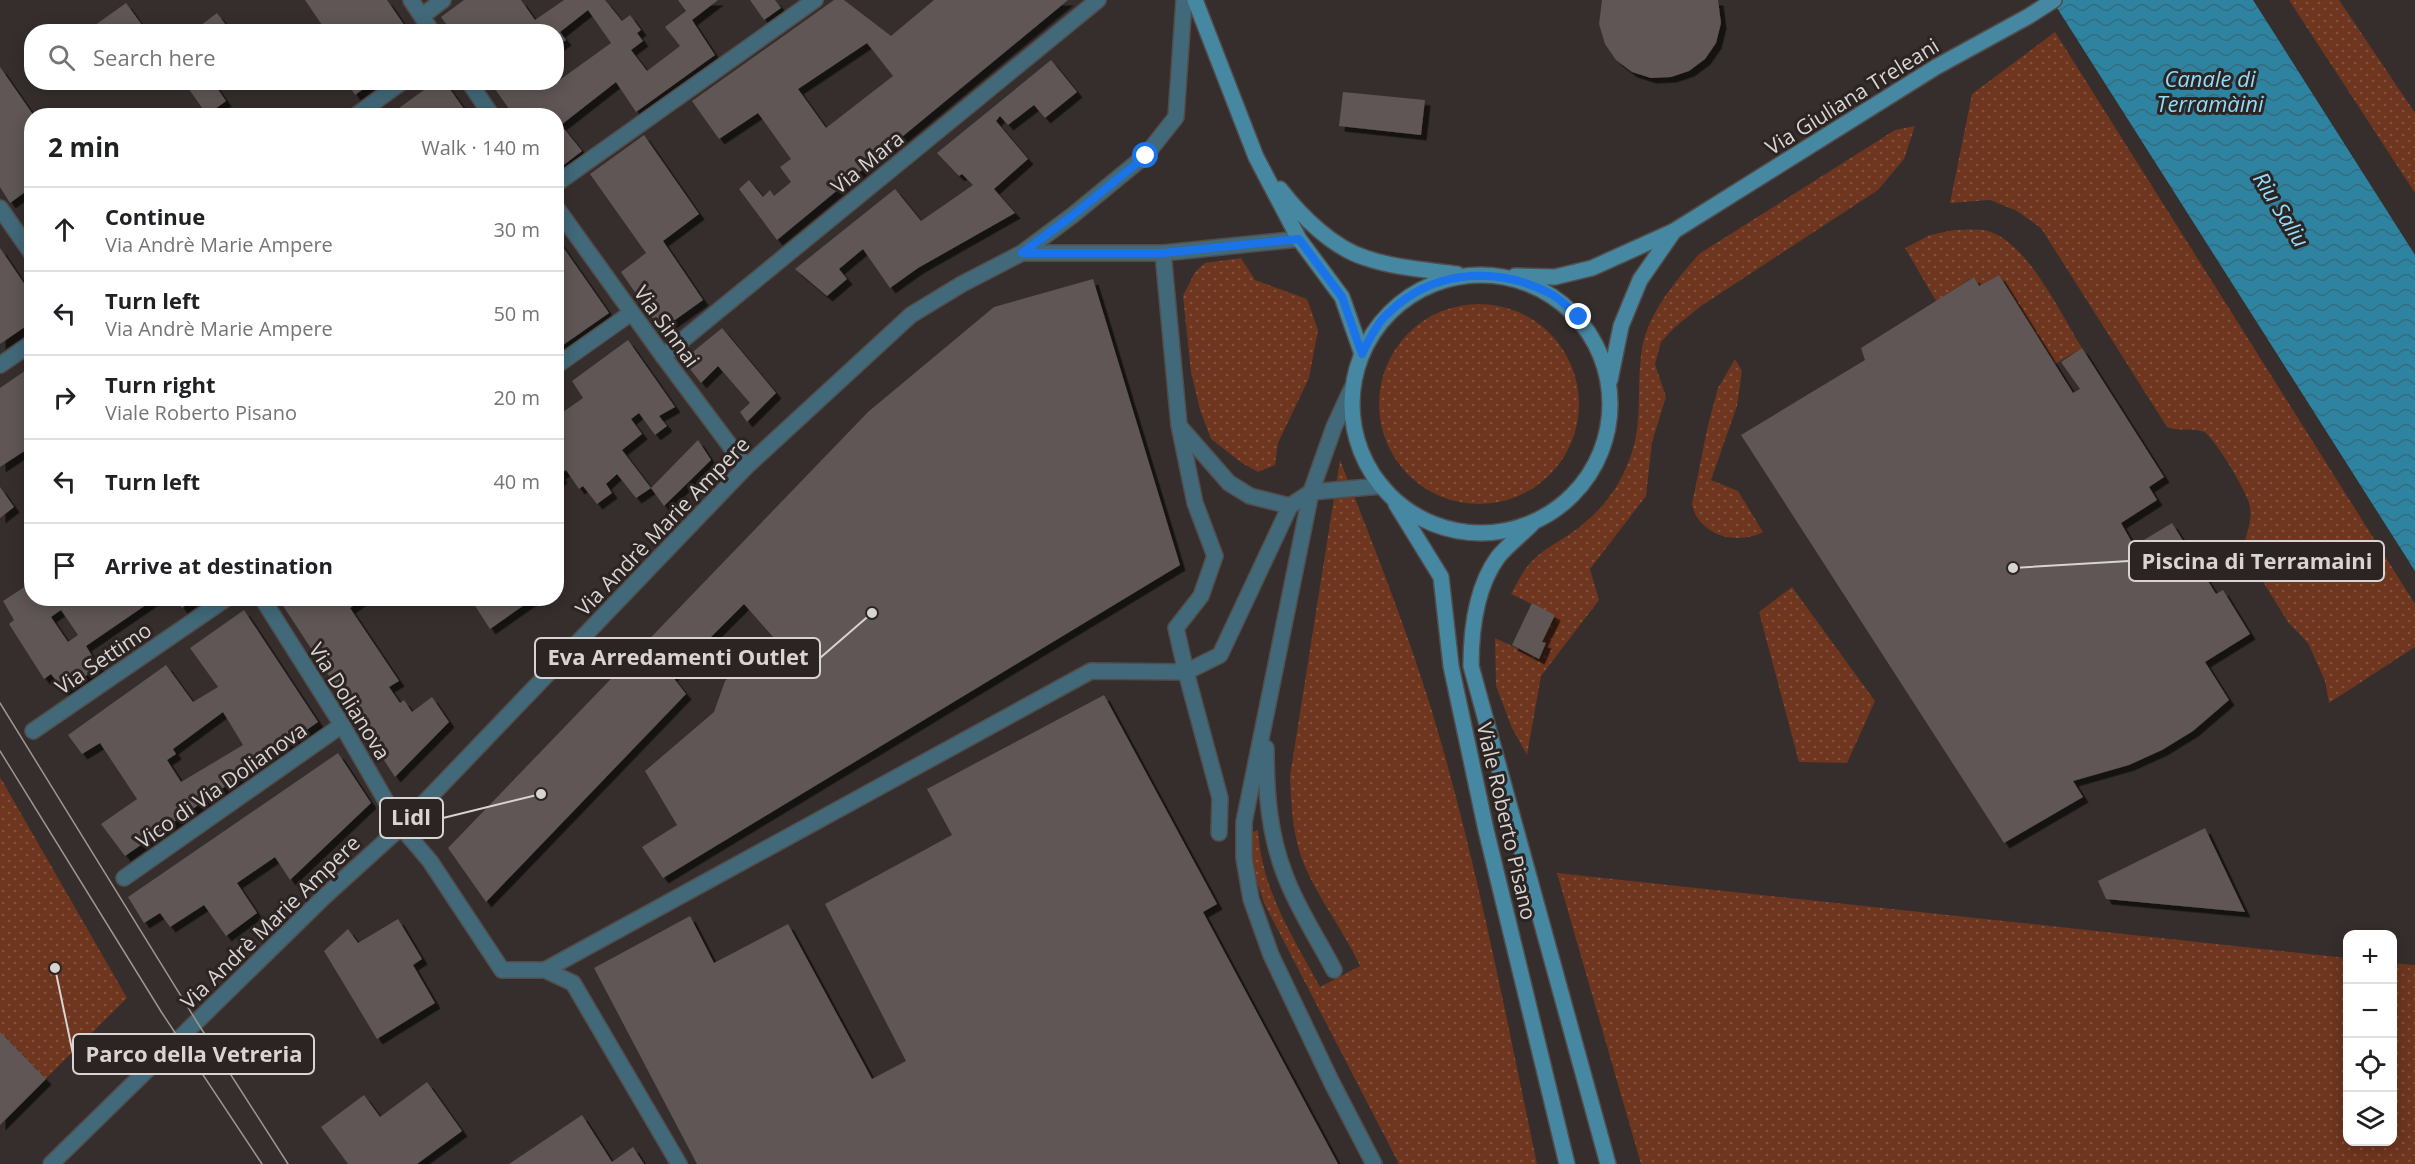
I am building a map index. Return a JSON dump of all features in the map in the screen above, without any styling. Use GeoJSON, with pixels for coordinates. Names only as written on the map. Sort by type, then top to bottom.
{"type":"FeatureCollection","features":[{"type":"Feature","properties":{"kind":"main road"},"geometry":{"type":"LineString","coordinates":[[1195,0],[1256,157],[1299,239],[1342,297],[1362,354]]}},
{"type":"Feature","properties":{"kind":"main road","name":"Via Giuliana Treleani"},"geometry":{"type":"LineString","coordinates":[[1491,276],[1555,277],[1592,268],[1674,231],[1936,67],[2054,0]]}},
{"type":"Feature","properties":{"kind":"main road"},"geometry":{"type":"LineString","coordinates":[[1256,157],[1291,203],[1322,234],[1364,258],[1410,268],[1519,281],[1552,294],[1579,317],[1599,347],[1610,381],[1610,424],[1596,465],[1569,499],[1534,522],[1497,532],[1458,532],[1422,519],[1386,491],[1365,464],[1352,424],[1352,388],[1362,354],[1380,320],[1410,295],[1446,279],[1466,275]]}},
{"type":"Feature","properties":{"kind":"main road","name":"Via Giuliana Treleani"},"geometry":{"type":"LineString","coordinates":[[1610,381],[1621,326],[1640,280],[1674,231]]}},
{"type":"Feature","properties":{"kind":"main road","name":"Viale Roberto Pisano"},"geometry":{"type":"LineString","coordinates":[[1386,491],[1441,577],[1451,666],[1486,830],[1567,1164]]}},
{"type":"Feature","properties":{"kind":"main road","name":"Viale Roberto Pisano"},"geometry":{"type":"LineString","coordinates":[[1534,522],[1498,558],[1481,592],[1471,635],[1471,666],[1608,1164]]}},
{"type":"Feature","properties":{"kind":"street"},"geometry":{"type":"LineString","coordinates":[[411,0],[427,24]]}},
{"type":"Feature","properties":{"kind":"street"},"geometry":{"type":"LineString","coordinates":[[422,16],[443,0]]}},
{"type":"Feature","properties":{"kind":"street"},"geometry":{"type":"LineString","coordinates":[[564,178],[815,0]]}},
{"type":"Feature","properties":{"kind":"street","name":"Via Mara"},"geometry":{"type":"LineString","coordinates":[[663,356],[1098,0]]}},
{"type":"Feature","properties":{"kind":"street","name":"Via Andrè Marie Ampere"},"geometry":{"type":"LineString","coordinates":[[51,1164],[325,896],[401,827],[746,467],[911,315],[1022,253],[1146,156],[1176,117],[1184,0]]}},
{"type":"Feature","properties":{"kind":"street"},"geometry":{"type":"LineString","coordinates":[[366,108],[391,90]]}},
{"type":"Feature","properties":{"kind":"street"},"geometry":{"type":"LineString","coordinates":[[474,90],[487,108]]}},
{"type":"Feature","properties":{"kind":"street"},"geometry":{"type":"LineString","coordinates":[[0,208],[24,242]]}},
{"type":"Feature","properties":{"kind":"street","name":"Via Sinnai"},"geometry":{"type":"LineString","coordinates":[[564,218],[631,313],[746,467]]}},
{"type":"Feature","properties":{"kind":"street","name":"Via Andrè Marie Ampere"},"geometry":{"type":"LineString","coordinates":[[1022,253],[1163,253],[1299,239]]}},
{"type":"Feature","properties":{"kind":"street"},"geometry":{"type":"LineString","coordinates":[[1163,253],[1179,424],[1195,503],[1215,556],[1201,596],[1176,628],[1185,672],[1220,798],[1219,833]]}},
{"type":"Feature","properties":{"kind":"street"},"geometry":{"type":"LineString","coordinates":[[564,360],[631,313]]}},
{"type":"Feature","properties":{"kind":"street"},"geometry":{"type":"LineString","coordinates":[[0,365],[24,348]]}},
{"type":"Feature","properties":{"kind":"street"},"geometry":{"type":"LineString","coordinates":[[1352,388],[1334,427],[1311,492],[1244,822],[1244,858],[1251,899],[1271,955],[1332,1083],[1374,1164]]}},
{"type":"Feature","properties":{"kind":"street"},"geometry":{"type":"LineString","coordinates":[[1179,424],[1229,483],[1250,496],[1290,506]]}},
{"type":"Feature","properties":{"kind":"street"},"geometry":{"type":"LineString","coordinates":[[545,970],[1091,671],[1185,672],[1220,655],[1290,506],[1311,492],[1386,491]]}},
{"type":"Feature","properties":{"kind":"street","name":"Via Settimo"},"geometry":{"type":"LineString","coordinates":[[33,731],[215,606]]}},
{"type":"Feature","properties":{"kind":"street","name":"Via Dolianova"},"geometry":{"type":"LineString","coordinates":[[266,606],[342,725],[401,827],[430,861],[502,970],[545,970]]}},
{"type":"Feature","properties":{"kind":"street"},"geometry":{"type":"LineString","coordinates":[[1266,721],[1266,789],[1269,820],[1276,847],[1285,877],[1334,970]]}},
{"type":"Feature","properties":{"kind":"street","name":"Vico di Via Dolianova"},"geometry":{"type":"LineString","coordinates":[[124,878],[342,725]]}},
{"type":"Feature","properties":{"kind":"street"},"geometry":{"type":"LineString","coordinates":[[545,970],[573,983],[679,1164]]}},
{"type":"Feature","properties":{"kind":"shaded area"},"geometry":{"type":"Polygon","coordinates":[[[2289,0],[2339,0],[2415,113],[2415,193],[2289,0]]]}},
{"type":"Feature","properties":{"kind":"shaded area"},"geometry":{"type":"Polygon","coordinates":[[[2055,32],[2415,604],[2415,647],[2329,703],[2325,681],[2308,643],[2288,622],[2242,548],[2250,523],[2250,507],[2238,480],[2209,436],[2204,432],[2167,427],[2041,228],[2017,211],[1990,200],[1950,203],[1972,94],[2055,32]]]}},
{"type":"Feature","properties":{"kind":"shaded area"},"geometry":{"type":"Polygon","coordinates":[[[1915,126],[1904,159],[1878,190],[1701,306],[1661,342],[1655,364],[1666,397],[1652,442],[1646,496],[1590,569],[1599,600],[1541,676],[1527,755],[1512,728],[1496,686],[1495,638],[1539,659],[1546,644],[1542,642],[1555,615],[1511,594],[1533,560],[1594,515],[1610,496],[1622,476],[1634,446],[1637,431],[1641,356],[1644,341],[1648,327],[1662,301],[1699,254],[1895,130],[1915,126]]]}},
{"type":"Feature","properties":{"kind":"shaded area"},"geometry":{"type":"Polygon","coordinates":[[[1954,230],[1991,232],[2019,252],[2043,282],[2082,348],[2055,364],[1999,275],[1979,286],[1973,277],[1936,301],[1905,248],[1930,235],[1954,230]]]}},
{"type":"Feature","properties":{"kind":"shaded area"},"geometry":{"type":"Polygon","coordinates":[[[1241,258],[1255,280],[1307,299],[1318,330],[1309,378],[1278,443],[1275,465],[1258,472],[1242,463],[1211,439],[1200,410],[1191,372],[1183,296],[1195,272],[1205,263],[1241,258]]]}},
{"type":"Feature","properties":{"kind":"shaded area"},"geometry":{"type":"Polygon","coordinates":[[[1479,304],[1508,308],[1535,321],[1550,333],[1562,348],[1575,375],[1579,404],[1575,433],[1562,460],[1550,475],[1535,487],[1508,500],[1479,504],[1450,500],[1423,487],[1408,475],[1396,460],[1383,433],[1379,404],[1383,375],[1396,348],[1408,333],[1423,321],[1450,308],[1479,304]]]}},
{"type":"Feature","properties":{"kind":"shaded area"},"geometry":{"type":"Polygon","coordinates":[[[1735,359],[1742,371],[1737,406],[1711,480],[1738,491],[1763,532],[1741,538],[1720,535],[1710,530],[1696,515],[1692,504],[1718,388],[1735,359]]]}},
{"type":"Feature","properties":{"kind":"shaded area"},"geometry":{"type":"Polygon","coordinates":[[[1340,460],[1410,645],[1447,764],[1489,935],[1537,1164],[1399,1164],[1264,903],[1255,875],[1250,833],[1258,830],[1265,873],[1272,893],[1289,931],[1320,987],[1360,966],[1304,865],[1291,804],[1290,776],[1340,460]]]}},
{"type":"Feature","properties":{"kind":"shaded area"},"geometry":{"type":"Polygon","coordinates":[[[1792,587],[1875,701],[1847,763],[1799,762],[1759,612],[1792,587]]]}},
{"type":"Feature","properties":{"kind":"shaded area"},"geometry":{"type":"Polygon","coordinates":[[[0,777],[127,998],[0,1124],[0,777]]]}},
{"type":"Feature","properties":{"kind":"shaded area"},"geometry":{"type":"Polygon","coordinates":[[[1557,873],[2343,958],[2343,1146],[2397,1146],[2397,963],[2415,965],[2415,1164],[1641,1164],[1557,873]]]}},
{"type":"Feature","properties":{"kind":"water","name":"Canale di Terramàini"},"geometry":{"type":"Polygon","coordinates":[[[2052,0],[2253,0],[2415,255],[2415,571],[2052,0]]]}},
{"type":"Feature","properties":{"kind":"building"},"geometry":{"type":"Polygon","coordinates":[[[305,0],[387,0],[404,24],[321,24],[305,0]]]}},
{"type":"Feature","properties":{"kind":"building"},"geometry":{"type":"Polygon","coordinates":[[[464,0],[521,0],[535,20],[564,0],[605,0],[622,21],[630,15],[641,30],[637,33],[643,41],[631,50],[647,71],[680,46],[665,27],[686,11],[678,0],[718,0],[692,20],[715,55],[636,112],[616,82],[564,123],[564,108],[508,108],[496,90],[564,90],[564,77],[611,43],[588,10],[564,29],[564,24],[446,24],[441,17],[464,0]]]}},
{"type":"Feature","properties":{"kind":"building"},"geometry":{"type":"Polygon","coordinates":[[[750,0],[775,0],[781,8],[764,20],[750,0]]]}},
{"type":"Feature","properties":{"kind":"building"},"geometry":{"type":"Polygon","coordinates":[[[834,0],[844,0],[891,36],[934,0],[1068,0],[777,240],[739,189],[749,180],[763,197],[770,190],[774,196],[791,182],[780,167],[791,159],[758,113],[719,139],[692,101],[834,0]],[[867,43],[798,89],[826,128],[893,76],[867,43]]]}},
{"type":"Feature","properties":{"kind":"building"},"geometry":{"type":"Polygon","coordinates":[[[1602,0],[1718,0],[1721,23],[1716,43],[1705,59],[1689,71],[1671,77],[1651,78],[1632,72],[1616,60],[1605,44],[1599,24],[1602,0]]]}},
{"type":"Feature","properties":{"kind":"building"},"geometry":{"type":"Polygon","coordinates":[[[126,3],[141,24],[97,24],[126,3]]]}},
{"type":"Feature","properties":{"kind":"building"},"geometry":{"type":"Polygon","coordinates":[[[217,13],[225,24],[203,24],[217,13]]]}},
{"type":"Feature","properties":{"kind":"building"},"geometry":{"type":"Polygon","coordinates":[[[1051,60],[1077,92],[1045,118],[1034,105],[1008,125],[1000,116],[996,121],[1028,159],[994,189],[1015,213],[918,268],[890,288],[863,249],[839,269],[847,279],[827,296],[795,269],[895,189],[921,221],[973,185],[962,174],[959,176],[937,153],[1051,60]]]}},
{"type":"Feature","properties":{"kind":"building"},"geometry":{"type":"Polygon","coordinates":[[[0,67],[28,108],[24,108],[24,193],[10,203],[0,187],[0,67]]]}},
{"type":"Feature","properties":{"kind":"building"},"geometry":{"type":"Polygon","coordinates":[[[190,90],[218,90],[226,101],[216,108],[202,108],[190,90]]]}},
{"type":"Feature","properties":{"kind":"building"},"geometry":{"type":"Polygon","coordinates":[[[352,90],[362,90],[355,95],[352,90]]]}},
{"type":"Feature","properties":{"kind":"building"},"geometry":{"type":"Polygon","coordinates":[[[424,90],[451,90],[463,108],[399,108],[424,90]]]}},
{"type":"Feature","properties":{"kind":"building"},"geometry":{"type":"Polygon","coordinates":[[[1343,92],[1425,100],[1421,135],[1339,126],[1343,92]]]}},
{"type":"Feature","properties":{"kind":"building"},"geometry":{"type":"Polygon","coordinates":[[[564,129],[582,151],[564,165],[564,129]]]}},
{"type":"Feature","properties":{"kind":"building"},"geometry":{"type":"Polygon","coordinates":[[[644,135],[699,214],[663,241],[703,300],[661,330],[621,272],[646,253],[590,174],[644,135]]]}},
{"type":"Feature","properties":{"kind":"building"},"geometry":{"type":"Polygon","coordinates":[[[0,248],[24,283],[24,328],[0,344],[0,248]]]}},
{"type":"Feature","properties":{"kind":"building"},"geometry":{"type":"Polygon","coordinates":[[[564,248],[609,313],[564,344],[564,248]]]}},
{"type":"Feature","properties":{"kind":"building"},"geometry":{"type":"Polygon","coordinates":[[[1999,275],[2073,393],[2080,389],[2061,362],[2082,348],[2164,477],[2149,487],[2157,500],[2121,523],[2134,546],[2172,523],[2216,594],[2223,590],[2250,634],[2205,662],[2229,700],[2193,731],[2162,750],[2129,765],[2073,781],[2083,797],[2004,843],[1741,435],[1865,360],[1861,348],[1974,277],[1979,286],[1999,275]]]}},
{"type":"Feature","properties":{"kind":"building"},"geometry":{"type":"Polygon","coordinates":[[[1093,279],[1180,565],[663,878],[642,847],[677,825],[645,771],[714,712],[725,681],[774,638],[744,604],[672,676],[686,694],[486,902],[448,848],[868,412],[994,307],[1093,279]]]}},
{"type":"Feature","properties":{"kind":"building"},"geometry":{"type":"Polygon","coordinates":[[[722,328],[776,393],[747,422],[740,412],[750,403],[718,366],[701,383],[683,360],[722,328]]]}},
{"type":"Feature","properties":{"kind":"building"},"geometry":{"type":"Polygon","coordinates":[[[628,340],[675,407],[659,416],[667,426],[655,435],[639,413],[631,419],[642,434],[622,450],[651,488],[636,498],[617,474],[606,484],[612,493],[597,504],[583,486],[579,489],[566,470],[564,471],[564,411],[583,398],[572,381],[628,340]]]}},
{"type":"Feature","properties":{"kind":"building"},"geometry":{"type":"Polygon","coordinates":[[[24,372],[24,451],[0,467],[0,388],[24,372]]]}},
{"type":"Feature","properties":{"kind":"building"},"geometry":{"type":"Polygon","coordinates":[[[698,440],[711,460],[664,506],[651,488],[698,440]]]}},
{"type":"Feature","properties":{"kind":"building"},"geometry":{"type":"Polygon","coordinates":[[[0,487],[14,507],[0,518],[0,487]]]}},
{"type":"Feature","properties":{"kind":"building"},"geometry":{"type":"Polygon","coordinates":[[[24,587],[24,606],[144,606],[86,646],[99,667],[64,691],[51,674],[44,679],[9,624],[14,620],[3,601],[24,587]],[[61,610],[51,617],[68,642],[78,635],[61,610]]]}},
{"type":"Feature","properties":{"kind":"building"},"geometry":{"type":"Polygon","coordinates":[[[1532,603],[1555,615],[1542,642],[1546,643],[1539,659],[1512,645],[1532,603]]]}},
{"type":"Feature","properties":{"kind":"building"},"geometry":{"type":"Polygon","coordinates":[[[283,606],[353,606],[350,608],[399,681],[389,687],[400,703],[404,700],[412,712],[432,697],[449,722],[395,777],[283,606]]]}},
{"type":"Feature","properties":{"kind":"building"},"geometry":{"type":"Polygon","coordinates":[[[475,606],[523,606],[490,629],[475,606]]]}},
{"type":"Feature","properties":{"kind":"building"},"geometry":{"type":"Polygon","coordinates":[[[244,610],[318,722],[125,856],[101,824],[137,799],[100,743],[82,754],[68,735],[166,665],[193,702],[218,687],[190,648],[244,610]],[[223,712],[173,749],[176,754],[167,760],[181,782],[243,745],[223,712]]]}},
{"type":"Feature","properties":{"kind":"building"},"geometry":{"type":"Polygon","coordinates":[[[1104,695],[1217,904],[1203,912],[1338,1164],[697,1164],[594,968],[690,916],[714,963],[788,924],[872,1079],[906,1061],[825,904],[952,835],[927,789],[1104,695]]]}},
{"type":"Feature","properties":{"kind":"building"},"geometry":{"type":"Polygon","coordinates":[[[338,753],[371,803],[290,880],[275,857],[237,883],[257,913],[226,936],[204,905],[170,927],[160,913],[144,923],[128,897],[338,753]]]}},
{"type":"Feature","properties":{"kind":"building"},"geometry":{"type":"Polygon","coordinates":[[[2205,828],[2245,912],[2106,899],[2098,881],[2205,828]]]}},
{"type":"Feature","properties":{"kind":"building"},"geometry":{"type":"Polygon","coordinates":[[[398,919],[422,959],[413,965],[435,1003],[377,1039],[324,951],[348,929],[358,943],[398,919]]]}},
{"type":"Feature","properties":{"kind":"building"},"geometry":{"type":"Polygon","coordinates":[[[0,1032],[46,1079],[0,1125],[0,1032]]]}},
{"type":"Feature","properties":{"kind":"building"},"geometry":{"type":"Polygon","coordinates":[[[427,1082],[462,1131],[417,1164],[348,1164],[321,1127],[364,1095],[380,1117],[427,1082]]]}},
{"type":"Feature","properties":{"kind":"building"},"geometry":{"type":"Polygon","coordinates":[[[582,1115],[612,1162],[633,1147],[644,1164],[509,1164],[582,1115]]]}},
{"type":"Feature","properties":{"kind":"tram line"},"geometry":{"type":"LineString","coordinates":[[0,703],[197,1022],[288,1164]]}},
{"type":"Feature","properties":{"kind":"tram line"},"geometry":{"type":"LineString","coordinates":[[0,751],[162,1013],[262,1164]]}},
{"type":"Feature","properties":{"kind":"place","name":"Piscina di Terramaini"},"geometry":{"type":"Point","coordinates":[2013,568]}},
{"type":"Feature","properties":{"kind":"place","name":"Eva Arredamenti Outlet"},"geometry":{"type":"Point","coordinates":[872,613]}},
{"type":"Feature","properties":{"kind":"place","name":"Lidl"},"geometry":{"type":"Point","coordinates":[541,794]}},
{"type":"Feature","properties":{"kind":"place","name":"Parco della Vetreria"},"geometry":{"type":"Point","coordinates":[55,968]}},
{"type":"Feature","properties":{"kind":"route"},"geometry":{"type":"LineString","coordinates":[[1146,156],[1022,253],[1163,253],[1299,239],[1342,297],[1362,354],[1380,320],[1410,295],[1446,279],[1466,275],[1491,276],[1519,281],[1552,294],[1579,317]]}},
{"type":"Feature","properties":{"kind":"water label","name":"Riu Saliu"},"geometry":{"type":"Point","coordinates":[2282,209]}}]}
